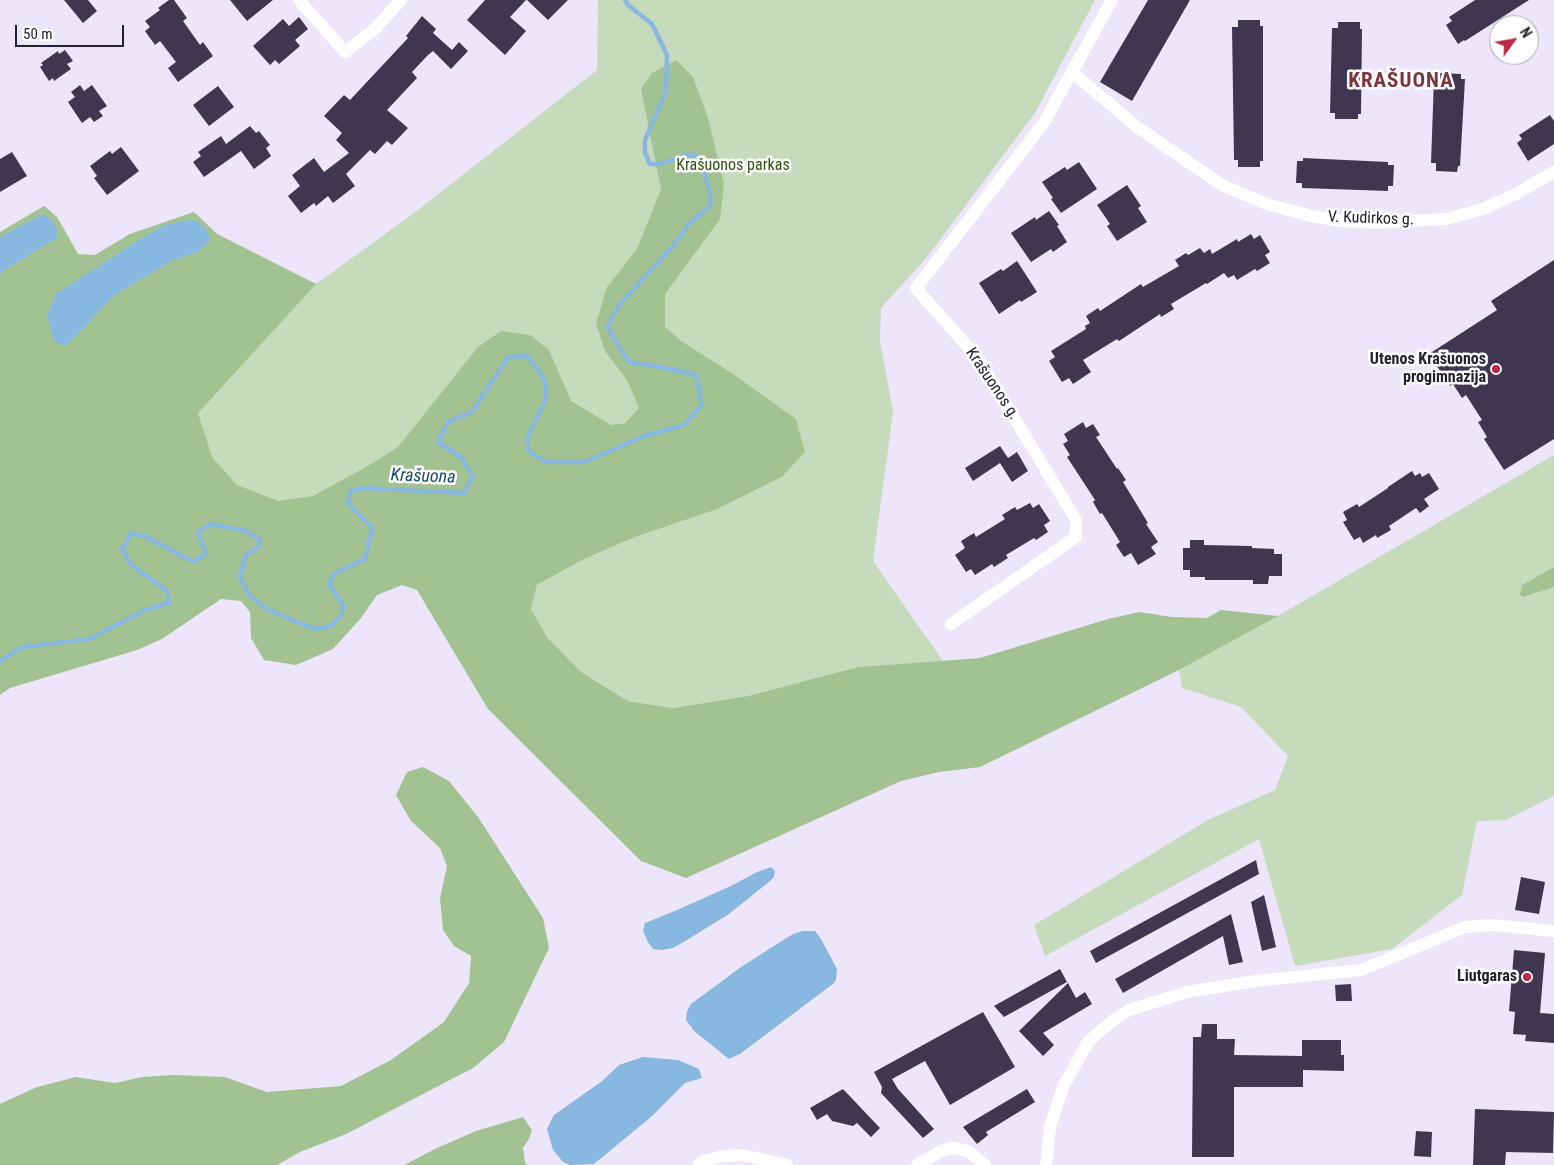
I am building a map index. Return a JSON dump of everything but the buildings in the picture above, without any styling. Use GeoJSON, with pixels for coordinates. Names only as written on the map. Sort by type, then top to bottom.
{"type":"FeatureCollection","features":[{"type":"Feature","properties":{"kind":"street"},"geometry":{"type":"LineString","coordinates":[[299,0],[345,52],[376,28],[400,0]]}},
{"type":"Feature","properties":{"kind":"street"},"geometry":{"type":"LineString","coordinates":[[1072,72],[1112,0]]}},
{"type":"Feature","properties":{"kind":"street","name":"V. Kudirkos g."},"geometry":{"type":"LineString","coordinates":[[1072,72],[1137,127],[1222,185],[1269,205],[1312,216],[1376,223],[1446,219],[1483,209],[1514,195],[1554,172]]}},
{"type":"Feature","properties":{"kind":"street","name":"Krašuonos g."},"geometry":{"type":"LineString","coordinates":[[951,624],[1076,537],[1076,520],[980,360],[916,288],[1043,124],[1072,72]]}},
{"type":"Feature","properties":{"kind":"street"},"geometry":{"type":"LineString","coordinates":[[1046,1165],[1050,1127],[1063,1086],[1088,1042],[1112,1021],[1129,1010],[1187,992],[1255,981],[1361,970],[1465,927],[1492,924],[1554,931]]}},
{"type":"Feature","properties":{"kind":"street"},"geometry":{"type":"LineString","coordinates":[[917,1165],[942,1150],[953,1148],[968,1151],[985,1165]]}},
{"type":"Feature","properties":{"kind":"street"},"geometry":{"type":"LineString","coordinates":[[698,1165],[704,1161],[722,1156],[744,1155],[787,1165]]}},
{"type":"Feature","properties":{"kind":"green space","name":"Krašuonos parkas"},"geometry":{"type":"Polygon","coordinates":[[[598,0],[1095,0],[1035,113],[927,257],[881,308],[880,340],[893,412],[873,561],[943,661],[858,667],[748,696],[673,708],[628,701],[581,672],[547,637],[531,609],[537,585],[582,560],[635,537],[715,510],[782,477],[805,452],[796,419],[710,360],[634,396],[640,408],[625,423],[611,425],[283,551],[0,663],[0,232],[44,206],[57,217],[78,254],[95,255],[130,234],[194,212],[217,234],[316,284],[414,213],[597,70],[598,0]]]}},
{"type":"Feature","properties":{"kind":"green space"},"geometry":{"type":"Polygon","coordinates":[[[676,60],[693,77],[708,118],[724,184],[720,219],[665,294],[665,327],[681,341],[730,372],[796,419],[805,452],[782,477],[715,510],[635,537],[582,560],[537,585],[531,609],[547,637],[581,672],[628,701],[673,708],[748,696],[858,667],[980,658],[1108,619],[1139,612],[1172,617],[1207,618],[1221,610],[1278,616],[1179,670],[980,767],[939,772],[901,781],[686,878],[641,861],[488,709],[417,590],[402,585],[377,595],[361,618],[333,649],[296,665],[264,660],[251,638],[250,612],[241,601],[221,599],[162,639],[137,650],[10,688],[0,695],[0,273],[57,238],[43,214],[0,237],[0,232],[44,206],[57,217],[78,254],[95,255],[130,234],[194,212],[217,234],[316,284],[198,413],[212,457],[237,485],[278,501],[313,496],[398,447],[478,347],[501,331],[530,335],[549,350],[571,401],[611,425],[625,423],[639,408],[627,380],[605,351],[596,323],[607,287],[637,249],[661,189],[641,89],[652,73],[676,60]],[[210,240],[126,248],[109,259],[66,346],[116,294],[174,260],[196,253],[210,240]]]}},
{"type":"Feature","properties":{"kind":"green space"},"geometry":{"type":"Polygon","coordinates":[[[1554,455],[1554,567],[1522,585],[1523,597],[1554,587],[1554,796],[1506,820],[1477,821],[1462,895],[1392,949],[1295,966],[1259,839],[1045,956],[1034,925],[1208,820],[1275,790],[1288,756],[1241,707],[1182,688],[1179,670],[1278,616],[1554,455]]]}},
{"type":"Feature","properties":{"kind":"green space"},"geometry":{"type":"Polygon","coordinates":[[[1554,567],[1554,587],[1523,597],[1520,595],[1522,585],[1554,567]]]}},
{"type":"Feature","properties":{"kind":"green space"},"geometry":{"type":"Polygon","coordinates":[[[423,767],[449,781],[478,817],[543,918],[549,948],[504,1042],[473,1068],[346,1134],[300,1152],[277,1165],[0,1165],[0,1104],[37,1087],[76,1077],[115,1083],[142,1077],[174,1075],[225,1077],[267,1092],[341,1086],[391,1060],[444,1022],[469,983],[471,956],[454,946],[443,930],[440,898],[447,866],[440,848],[411,821],[396,795],[407,772],[423,767]]]}},
{"type":"Feature","properties":{"kind":"green space"},"geometry":{"type":"Polygon","coordinates":[[[523,1117],[532,1130],[523,1148],[527,1165],[404,1165],[476,1131],[523,1117]]]}},
{"type":"Feature","properties":{"kind":"water"},"geometry":{"type":"Polygon","coordinates":[[[43,214],[51,219],[57,229],[57,238],[0,273],[0,237],[43,214]]]}},
{"type":"Feature","properties":{"kind":"water"},"geometry":{"type":"Polygon","coordinates":[[[187,220],[199,221],[208,232],[210,240],[196,253],[174,260],[116,294],[66,346],[54,342],[47,315],[56,294],[164,225],[187,220]]]}},
{"type":"Feature","properties":{"kind":"water"},"geometry":{"type":"Polygon","coordinates":[[[771,867],[775,871],[774,877],[770,881],[729,914],[682,943],[673,948],[662,950],[653,949],[648,942],[643,931],[645,923],[771,867]]]}},
{"type":"Feature","properties":{"kind":"water"},"geometry":{"type":"Polygon","coordinates":[[[803,931],[815,931],[821,939],[837,969],[834,983],[740,1054],[729,1059],[694,1031],[686,1020],[687,1011],[691,1004],[741,967],[793,934],[803,931]]]}},
{"type":"Feature","properties":{"kind":"water"},"geometry":{"type":"Polygon","coordinates":[[[643,1057],[678,1060],[699,1069],[702,1078],[685,1083],[651,1117],[594,1164],[570,1165],[563,1162],[553,1150],[547,1129],[554,1115],[601,1082],[619,1065],[643,1057]]]}},
{"type":"Feature","properties":{"kind":"waterway","name":"Krašuona"},"geometry":{"type":"LineString","coordinates":[[0,661],[22,647],[90,639],[145,610],[169,603],[167,591],[130,564],[122,548],[132,533],[147,537],[193,562],[206,554],[198,532],[210,524],[246,531],[260,540],[260,546],[245,556],[240,577],[249,595],[267,609],[316,629],[331,626],[341,616],[344,606],[329,585],[333,574],[365,559],[372,528],[348,503],[350,491],[362,488],[464,493],[473,476],[461,457],[438,442],[448,422],[472,412],[508,357],[527,356],[541,374],[546,386],[546,398],[527,438],[528,450],[547,462],[585,462],[644,436],[684,425],[702,405],[696,375],[629,362],[607,327],[619,305],[673,246],[688,225],[709,206],[711,197],[701,160],[696,155],[686,155],[660,164],[650,164],[645,153],[645,140],[666,91],[667,55],[652,24],[628,5],[625,0]]}},
{"type":"Feature","properties":{"kind":"place","name":"Utenos Krašuonos progimnazija"},"geometry":{"type":"Point","coordinates":[1496,369]}},
{"type":"Feature","properties":{"kind":"place","name":"Liutgaras"},"geometry":{"type":"Point","coordinates":[1527,977]}},
{"type":"Feature","properties":{"kind":"district","name":"KRAŠUONA"},"geometry":{"type":"Point","coordinates":[1401,82]}}]}
